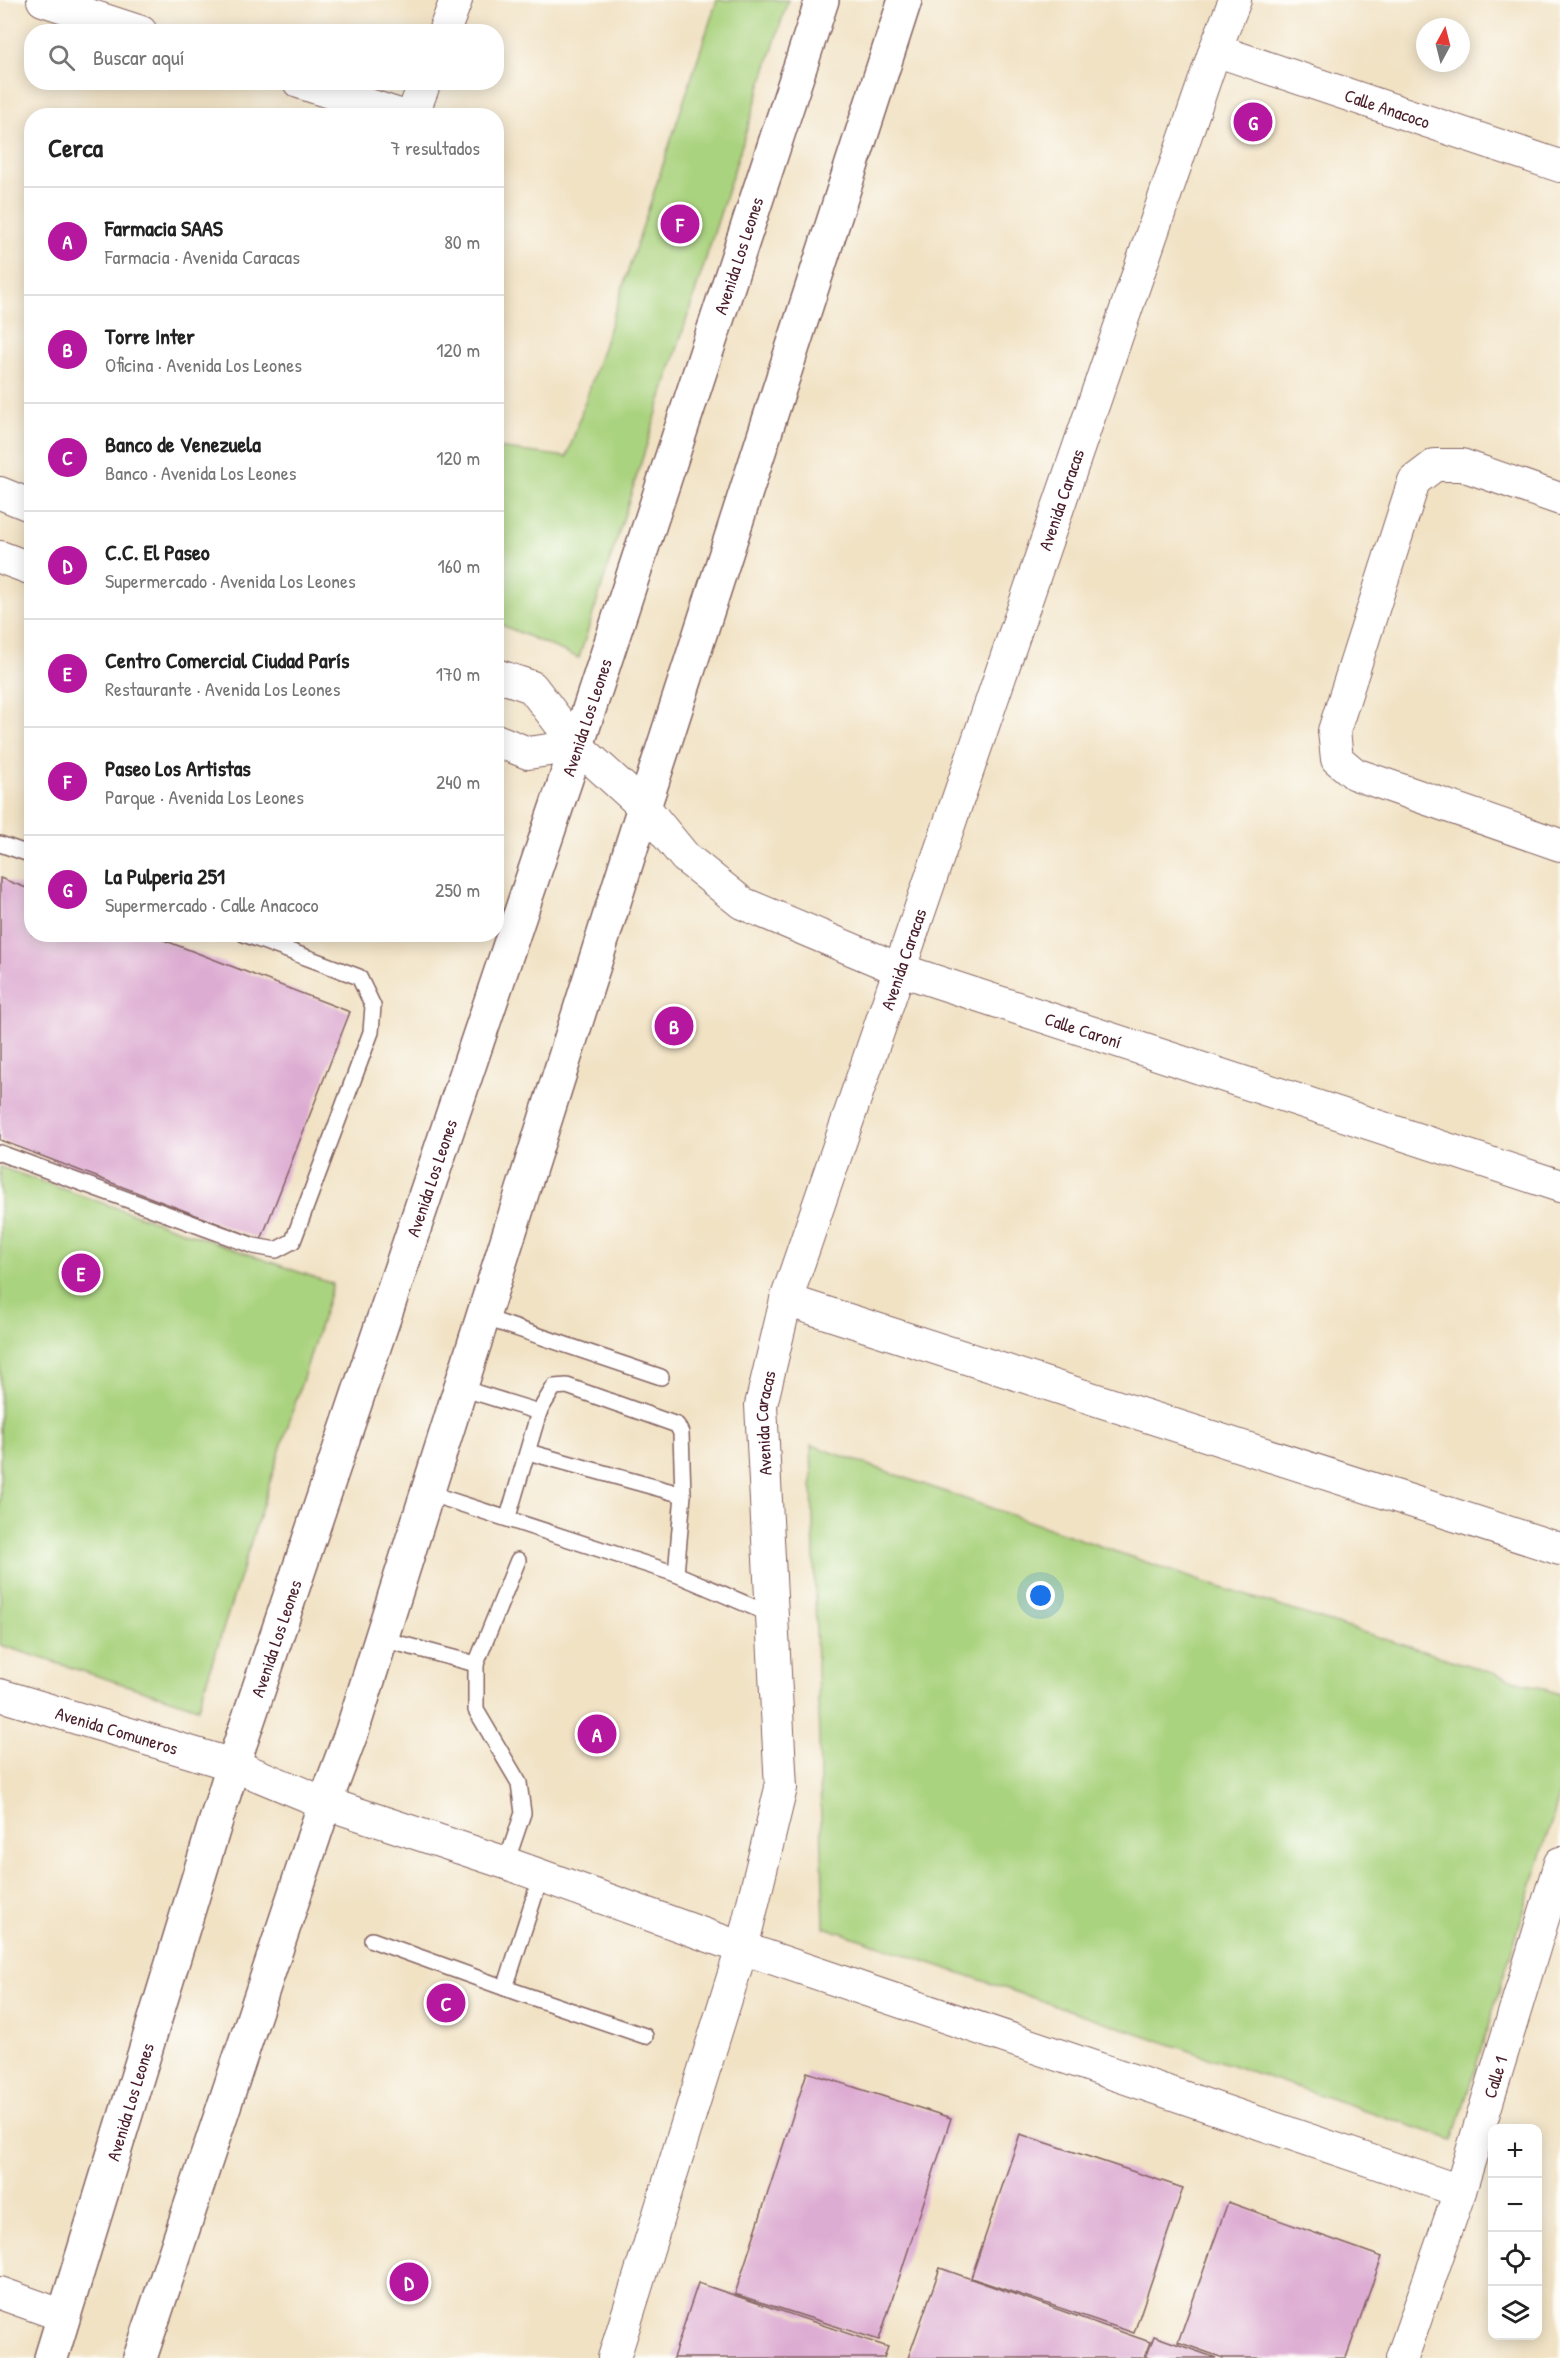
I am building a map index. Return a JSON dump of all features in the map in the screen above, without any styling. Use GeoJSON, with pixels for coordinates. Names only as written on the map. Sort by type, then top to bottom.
{"type":"FeatureCollection","features":[{"type":"Feature","properties":{"kind":"street"},"geometry":{"type":"LineString","coordinates":[[44,0],[117,24]]}},
{"type":"Feature","properties":{"kind":"street"},"geometry":{"type":"LineString","coordinates":[[447,24],[456,0]]}},
{"type":"Feature","properties":{"kind":"street","name":"Avenida Los Leones"},"geometry":{"type":"LineString","coordinates":[[51,2358],[233,1765],[577,746],[822,0]]}},
{"type":"Feature","properties":{"kind":"street"},"geometry":{"type":"LineString","coordinates":[[140,2358],[382,1639],[644,807],[905,0]]}},
{"type":"Feature","properties":{"kind":"street","name":"Avenida Caracas"},"geometry":{"type":"LineString","coordinates":[[614,2358],[742,1948],[781,1788],[761,1405],[786,1300],[1231,2]]}},
{"type":"Feature","properties":{"kind":"street","name":"Calle Anacoco"},"geometry":{"type":"LineString","coordinates":[[1215,50],[1560,166]]}},
{"type":"Feature","properties":{"kind":"street"},"geometry":{"type":"LineString","coordinates":[[323,90],[378,108]]}},
{"type":"Feature","properties":{"kind":"street"},"geometry":{"type":"LineString","coordinates":[[415,108],[422,90]]}},
{"type":"Feature","properties":{"kind":"street"},"geometry":{"type":"LineString","coordinates":[[1560,499],[1462,465],[1435,465],[1414,481],[1334,731],[1336,759],[1355,774],[1560,844]]}},
{"type":"Feature","properties":{"kind":"street"},"geometry":{"type":"LineString","coordinates":[[0,494],[24,503]]}},
{"type":"Feature","properties":{"kind":"street"},"geometry":{"type":"LineString","coordinates":[[0,557],[24,566]]}},
{"type":"Feature","properties":{"kind":"street","name":"Calle Caroní"},"geometry":{"type":"LineString","coordinates":[[504,678],[532,687],[577,746],[644,807],[685,857],[742,903],[901,970],[1560,1186]]}},
{"type":"Feature","properties":{"kind":"street"},"geometry":{"type":"LineString","coordinates":[[504,743],[528,753],[577,746]]}},
{"type":"Feature","properties":{"kind":"street"},"geometry":{"type":"LineString","coordinates":[[786,1300],[1560,1549]]}},
{"type":"Feature","properties":{"kind":"street","name":"Avenida Comuneros"},"geometry":{"type":"LineString","coordinates":[[0,1695],[233,1765],[325,1803],[506,1863],[742,1948],[1460,2192]]}},
{"type":"Feature","properties":{"kind":"street","name":"Calle 1"},"geometry":{"type":"LineString","coordinates":[[1402,2358],[1460,2192],[1560,1863]]}},
{"type":"Feature","properties":{"kind":"street"},"geometry":{"type":"LineString","coordinates":[[0,2293],[64,2316]]}},
{"type":"Feature","properties":{"kind":"lane"},"geometry":{"type":"LineString","coordinates":[[0,844],[24,852]]}},
{"type":"Feature","properties":{"kind":"lane"},"geometry":{"type":"LineString","coordinates":[[0,1153],[254,1246],[276,1250],[293,1240],[371,1032],[373,1006],[359,977],[265,942]]}},
{"type":"Feature","properties":{"kind":"lane"},"geometry":{"type":"LineString","coordinates":[[483,1317],[661,1377]]}},
{"type":"Feature","properties":{"kind":"lane"},"geometry":{"type":"LineString","coordinates":[[508,1517],[539,1412],[554,1387],[567,1386],[677,1425],[681,1433],[683,1495],[676,1574]]}},
{"type":"Feature","properties":{"kind":"lane"},"geometry":{"type":"LineString","coordinates":[[461,1388],[539,1412]]}},
{"type":"Feature","properties":{"kind":"lane"},"geometry":{"type":"LineString","coordinates":[[528,1452],[683,1495]]}},
{"type":"Feature","properties":{"kind":"lane"},"geometry":{"type":"LineString","coordinates":[[428,1493],[508,1517],[676,1574],[772,1615]]}},
{"type":"Feature","properties":{"kind":"lane"},"geometry":{"type":"LineString","coordinates":[[506,1863],[523,1813],[519,1783],[476,1710],[476,1664],[518,1560]]}},
{"type":"Feature","properties":{"kind":"lane"},"geometry":{"type":"LineString","coordinates":[[382,1639],[476,1664]]}},
{"type":"Feature","properties":{"kind":"lane"},"geometry":{"type":"LineString","coordinates":[[505,1988],[541,1876]]}},
{"type":"Feature","properties":{"kind":"lane"},"geometry":{"type":"LineString","coordinates":[[372,1940],[645,2036]]}},
{"type":"Feature","properties":{"kind":"green space"},"geometry":{"type":"Polygon","coordinates":[[[717,0],[788,0],[579,658],[504,626],[504,449],[567,457],[717,0]]]}},
{"type":"Feature","properties":{"kind":"green space"},"geometry":{"type":"Polygon","coordinates":[[[0,1167],[333,1284],[198,1708],[0,1645],[0,1167]]]}},
{"type":"Feature","properties":{"kind":"green space"},"geometry":{"type":"Polygon","coordinates":[[[811,1445],[1203,1582],[1560,1694],[1560,1794],[1453,2140],[824,1927],[811,1445]]]}},
{"type":"Feature","properties":{"kind":"building"},"geometry":{"type":"Polygon","coordinates":[[[0,878],[24,887],[24,942],[169,942],[350,1012],[261,1240],[0,1140],[0,878]]]}},
{"type":"Feature","properties":{"kind":"building"},"geometry":{"type":"Polygon","coordinates":[[[807,2072],[951,2118],[879,2340],[735,2294],[807,2072]]]}},
{"type":"Feature","properties":{"kind":"building"},"geometry":{"type":"Polygon","coordinates":[[[1020,2134],[1183,2188],[1134,2333],[971,2278],[1020,2134]]]}},
{"type":"Feature","properties":{"kind":"building"},"geometry":{"type":"Polygon","coordinates":[[[1228,2202],[1382,2257],[1346,2358],[1223,2358],[1178,2342],[1228,2202]]]}},
{"type":"Feature","properties":{"kind":"building"},"geometry":{"type":"Polygon","coordinates":[[[940,2268],[1150,2342],[1144,2358],[908,2358],[940,2268]]]}},
{"type":"Feature","properties":{"kind":"building"},"geometry":{"type":"Polygon","coordinates":[[[698,2283],[888,2347],[884,2358],[673,2358],[698,2283]]]}},
{"type":"Feature","properties":{"kind":"building"},"geometry":{"type":"Polygon","coordinates":[[[1154,2336],[1216,2358],[1146,2358],[1154,2336]]]}},
{"type":"Feature","properties":{"kind":"place","name":"La Pulperia 251"},"geometry":{"type":"Point","coordinates":[1253,122]}},
{"type":"Feature","properties":{"kind":"place","name":"Paseo Los Artistas"},"geometry":{"type":"Point","coordinates":[680,224]}},
{"type":"Feature","properties":{"kind":"place","name":"Torre Inter"},"geometry":{"type":"Point","coordinates":[674,1026]}},
{"type":"Feature","properties":{"kind":"place","name":"Centro Comercial Ciudad París"},"geometry":{"type":"Point","coordinates":[81,1273]}},
{"type":"Feature","properties":{"kind":"place","name":"Farmacia SAAS"},"geometry":{"type":"Point","coordinates":[597,1734]}},
{"type":"Feature","properties":{"kind":"place","name":"Banco de Venezuela"},"geometry":{"type":"Point","coordinates":[446,2003]}},
{"type":"Feature","properties":{"kind":"place","name":"C.C. El Paseo"},"geometry":{"type":"Point","coordinates":[409,2282]}}]}
